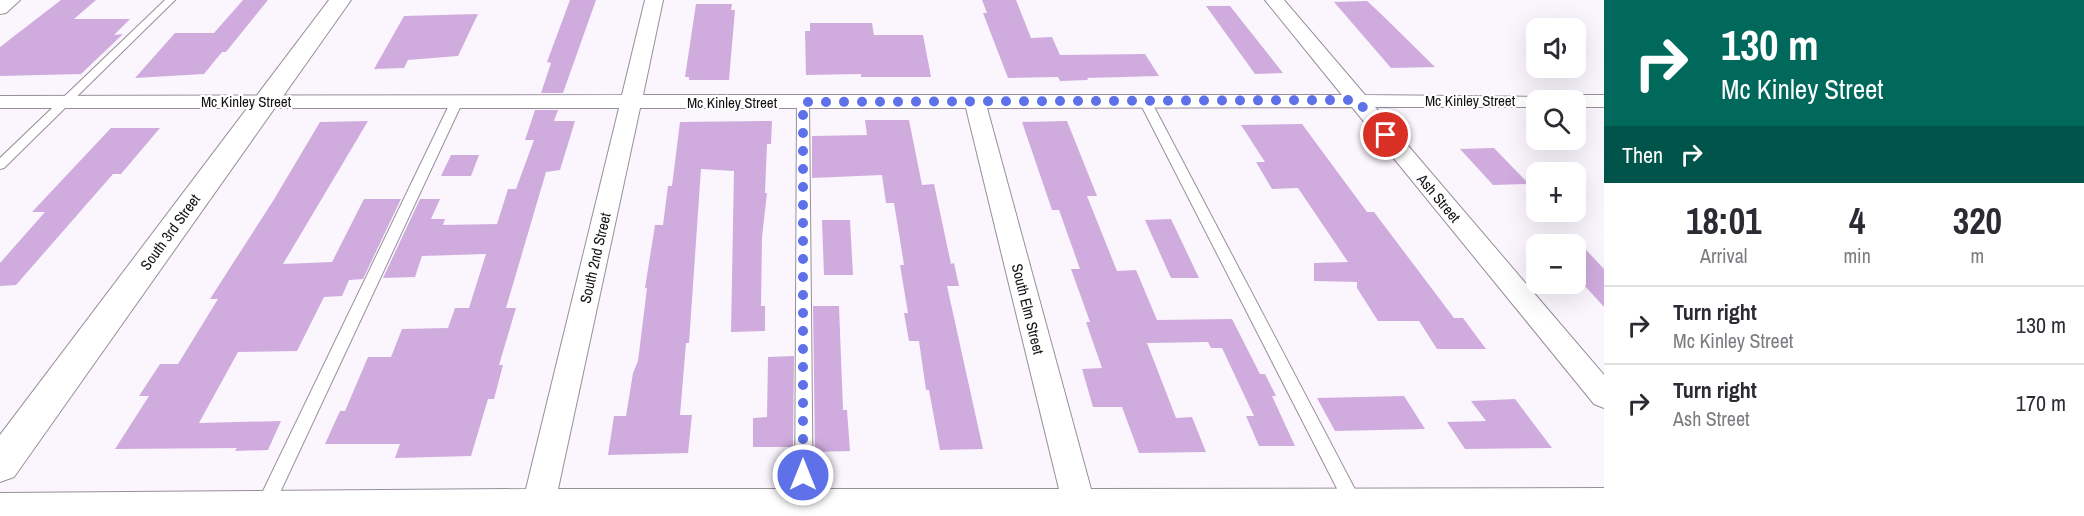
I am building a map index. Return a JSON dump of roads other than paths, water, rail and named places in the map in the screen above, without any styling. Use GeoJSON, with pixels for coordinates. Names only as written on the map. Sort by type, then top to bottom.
{"type":"FeatureCollection","features":[{"type":"Feature","properties":{"kind":"street"},"geometry":{"type":"LineString","coordinates":[[0,9],[11,0]]}},
{"type":"Feature","properties":{"kind":"street","name":"South 3rd Street"},"geometry":{"type":"LineString","coordinates":[[0,465],[340,0]]}},
{"type":"Feature","properties":{"kind":"street","name":"South 2nd Street"},"geometry":{"type":"LineString","coordinates":[[537,510],[654,0]]}},
{"type":"Feature","properties":{"kind":"street","name":"Ash Street"},"geometry":{"type":"LineString","coordinates":[[1274,0],[1604,396]]}},
{"type":"Feature","properties":{"kind":"street","name":"South Elm Street"},"geometry":{"type":"LineString","coordinates":[[975,101],[1080,510]]}},
{"type":"Feature","properties":{"kind":"street","name":"Mc Kinley Street"},"geometry":{"type":"LineString","coordinates":[[0,102],[1526,101]]}},
{"type":"Feature","properties":{"kind":"street"},"geometry":{"type":"LineString","coordinates":[[1586,101],[1604,101]]}},
{"type":"Feature","properties":{"kind":"street"},"geometry":{"type":"LineString","coordinates":[[0,508],[262,511],[1080,510],[1357,509],[1604,503]]}},
{"type":"Feature","properties":{"kind":"lane"},"geometry":{"type":"LineString","coordinates":[[0,165],[170,0]]}},
{"type":"Feature","properties":{"kind":"lane"},"geometry":{"type":"LineString","coordinates":[[262,511],[457,101]]}},
{"type":"Feature","properties":{"kind":"lane"},"geometry":{"type":"LineString","coordinates":[[1145,101],[1357,509]]}},
{"type":"Feature","properties":{"kind":"lane"},"geometry":{"type":"LineString","coordinates":[[803,102],[803,510]]}}]}
